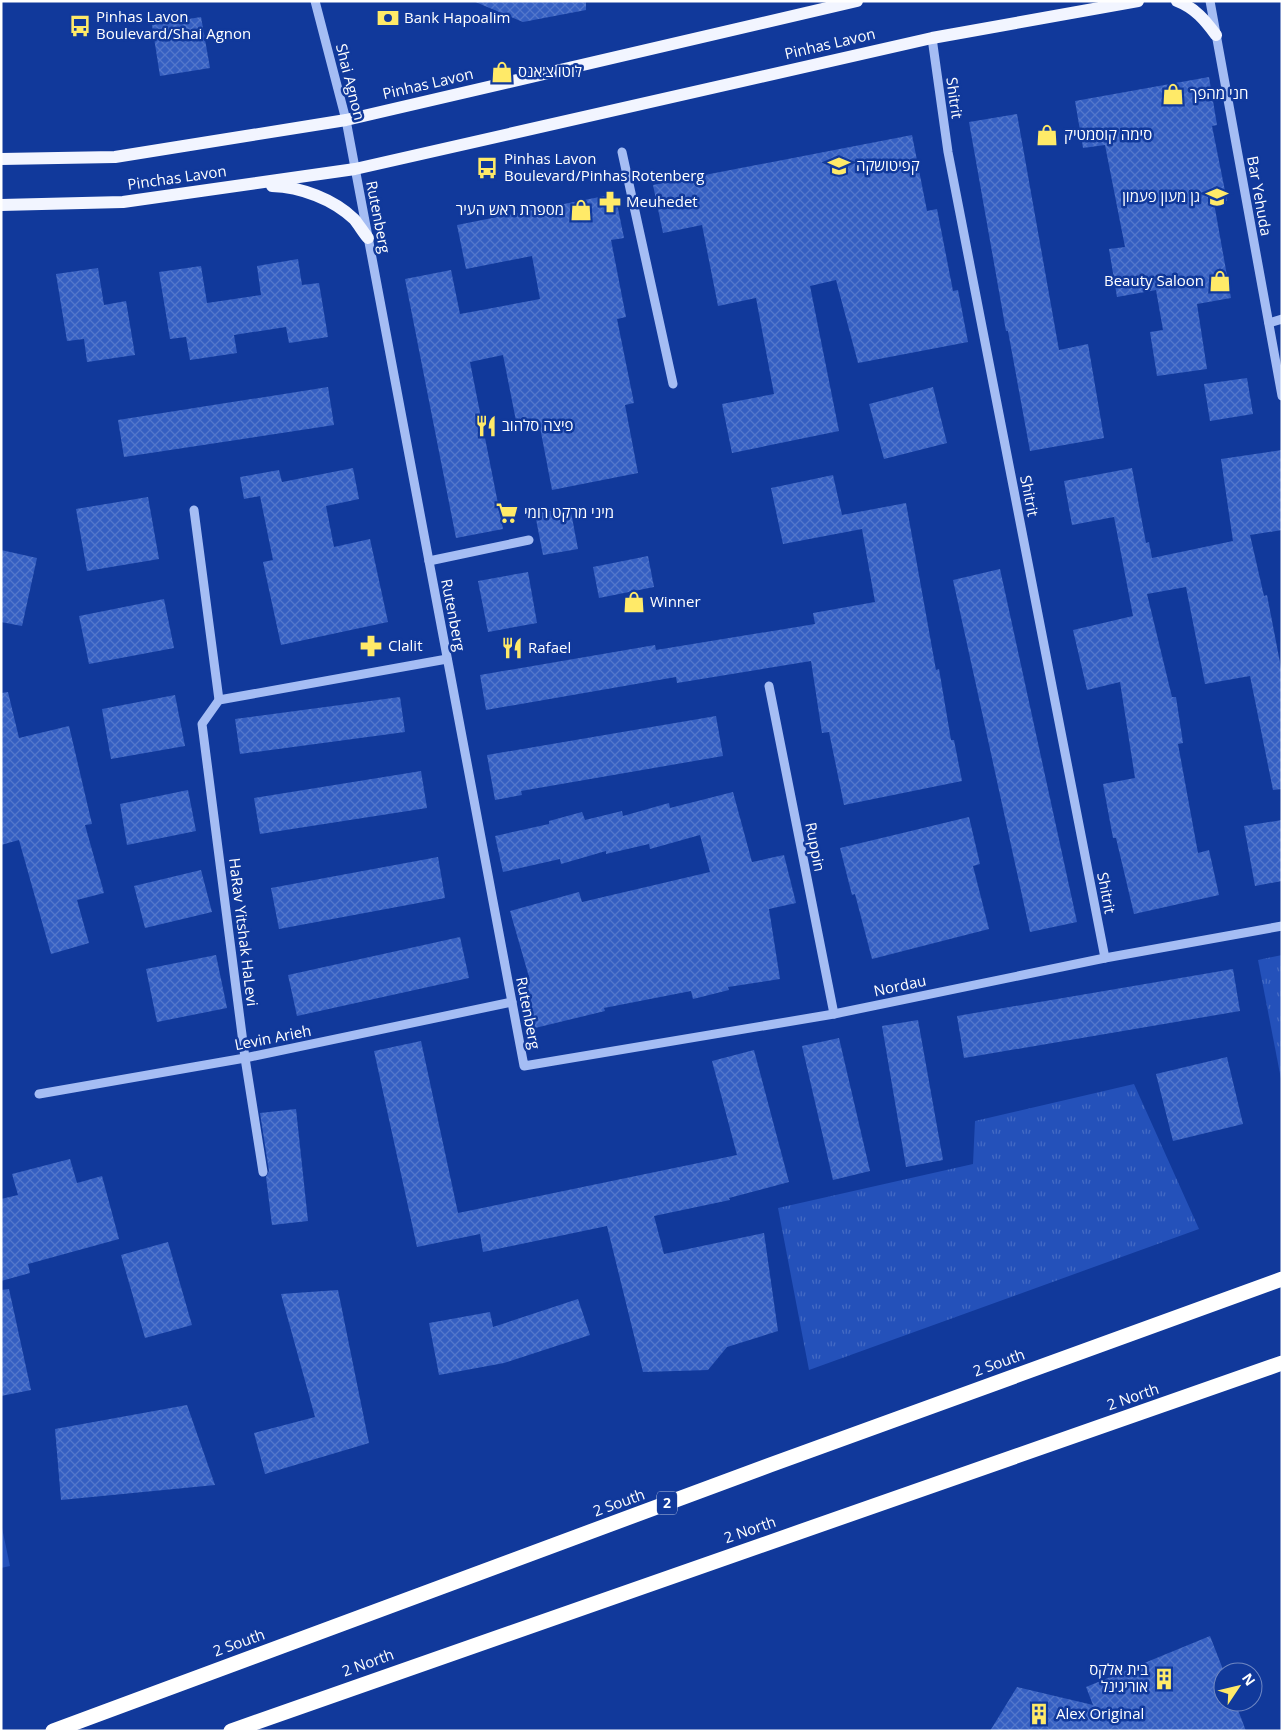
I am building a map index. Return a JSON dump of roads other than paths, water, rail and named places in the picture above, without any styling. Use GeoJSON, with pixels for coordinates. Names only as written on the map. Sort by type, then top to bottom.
{"type":"FeatureCollection","features":[{"type":"Feature","properties":{"kind":"highway","name":"2 South"},"geometry":{"type":"LineString","coordinates":[[53,1731],[770,1465],[1282,1279]]}},
{"type":"Feature","properties":{"kind":"highway","name":"2 North"},"geometry":{"type":"LineString","coordinates":[[231,1731],[1282,1363]]}},
{"type":"Feature","properties":{"kind":"main road","name":"Pinhas Lavon"},"geometry":{"type":"LineString","coordinates":[[1,159],[115,157],[346,120],[857,1]]}},
{"type":"Feature","properties":{"kind":"main road","name":"Pinhas Lavon"},"geometry":{"type":"LineString","coordinates":[[355,169],[932,38],[1138,1]]}},
{"type":"Feature","properties":{"kind":"main road"},"geometry":{"type":"LineString","coordinates":[[1177,1],[1188,6],[1202,17],[1216,35]]}},
{"type":"Feature","properties":{"kind":"main road","name":"Pinchas Lavon"},"geometry":{"type":"LineString","coordinates":[[1,205],[123,202],[355,169]]}},
{"type":"Feature","properties":{"kind":"main road"},"geometry":{"type":"LineString","coordinates":[[240,185],[286,187],[314,195],[336,206],[354,220],[368,238]]}},
{"type":"Feature","properties":{"kind":"street","name":"Shai Agnon"},"geometry":{"type":"LineString","coordinates":[[315,1],[346,120],[355,169]]}},
{"type":"Feature","properties":{"kind":"street","name":"Bar Yehuda"},"geometry":{"type":"LineString","coordinates":[[1210,1],[1282,396]]}},
{"type":"Feature","properties":{"kind":"street","name":"Shitrit"},"geometry":{"type":"LineString","coordinates":[[932,38],[948,152],[1105,958]]}},
{"type":"Feature","properties":{"kind":"street"},"geometry":{"type":"LineString","coordinates":[[622,152],[674,384]]}},
{"type":"Feature","properties":{"kind":"street","name":"Rutenberg"},"geometry":{"type":"LineString","coordinates":[[355,169],[524,1066]]}},
{"type":"Feature","properties":{"kind":"street"},"geometry":{"type":"LineString","coordinates":[[1268,323],[1282,319]]}},
{"type":"Feature","properties":{"kind":"street"},"geometry":{"type":"LineString","coordinates":[[194,510],[218,700],[447,659]]}},
{"type":"Feature","properties":{"kind":"street"},"geometry":{"type":"LineString","coordinates":[[429,561],[529,540]]}},
{"type":"Feature","properties":{"kind":"street","name":"Ruppin"},"geometry":{"type":"LineString","coordinates":[[769,686],[834,1014]]}},
{"type":"Feature","properties":{"kind":"street","name":"HaRav Yitshak HaLevi"},"geometry":{"type":"LineString","coordinates":[[218,700],[202,724],[245,1058],[263,1172]]}},
{"type":"Feature","properties":{"kind":"street","name":"Nordau"},"geometry":{"type":"LineString","coordinates":[[524,1066],[834,1014],[1105,958],[1282,926]]}},
{"type":"Feature","properties":{"kind":"street","name":"Levin Arieh"},"geometry":{"type":"LineString","coordinates":[[40,1094],[245,1058],[512,1002]]}},
{"type":"Feature","properties":{"kind":"place","name":"Bank Hapoalim"},"geometry":{"type":"Point","coordinates":[388,18]}},
{"type":"Feature","properties":{"kind":"place","name":"Pinhas Lavon Boulevard/Shai Agnon"},"geometry":{"type":"Point","coordinates":[80,26]}},
{"type":"Feature","properties":{"kind":"place","name":"לוטו צ'אנס"},"geometry":{"type":"Point","coordinates":[502,72]}},
{"type":"Feature","properties":{"kind":"place","name":"חני מהפך"},"geometry":{"type":"Point","coordinates":[1173,94]}},
{"type":"Feature","properties":{"kind":"place","name":"סימה קוסמטיק"},"geometry":{"type":"Point","coordinates":[1047,135]}},
{"type":"Feature","properties":{"kind":"place","name":"קפיטושקה"},"geometry":{"type":"Point","coordinates":[839,166]}},
{"type":"Feature","properties":{"kind":"place","name":"Pinhas Lavon Boulevard/Pinhas Rotenberg"},"geometry":{"type":"Point","coordinates":[487,168]}},
{"type":"Feature","properties":{"kind":"place","name":"גן מעון פעמון"},"geometry":{"type":"Point","coordinates":[1217,197]}},
{"type":"Feature","properties":{"kind":"place","name":"Meuhedet"},"geometry":{"type":"Point","coordinates":[610,202]}},
{"type":"Feature","properties":{"kind":"place","name":"מספרת ראש העיר"},"geometry":{"type":"Point","coordinates":[581,210]}},
{"type":"Feature","properties":{"kind":"place","name":"Beauty Saloon"},"geometry":{"type":"Point","coordinates":[1220,281]}},
{"type":"Feature","properties":{"kind":"place","name":"פיצה סלהוב"},"geometry":{"type":"Point","coordinates":[486,426]}},
{"type":"Feature","properties":{"kind":"place","name":"מיני מרקט רומי"},"geometry":{"type":"Point","coordinates":[507,513]}},
{"type":"Feature","properties":{"kind":"place","name":"Winner"},"geometry":{"type":"Point","coordinates":[634,602]}},
{"type":"Feature","properties":{"kind":"place","name":"Clalit"},"geometry":{"type":"Point","coordinates":[371,646]}},
{"type":"Feature","properties":{"kind":"place","name":"Rafael"},"geometry":{"type":"Point","coordinates":[512,648]}},
{"type":"Feature","properties":{"kind":"place","name":"בית אלקס אוריגינל"},"geometry":{"type":"Point","coordinates":[1164,1679]}},
{"type":"Feature","properties":{"kind":"place","name":"Alex Original"},"geometry":{"type":"Point","coordinates":[1039,1714]}}]}
